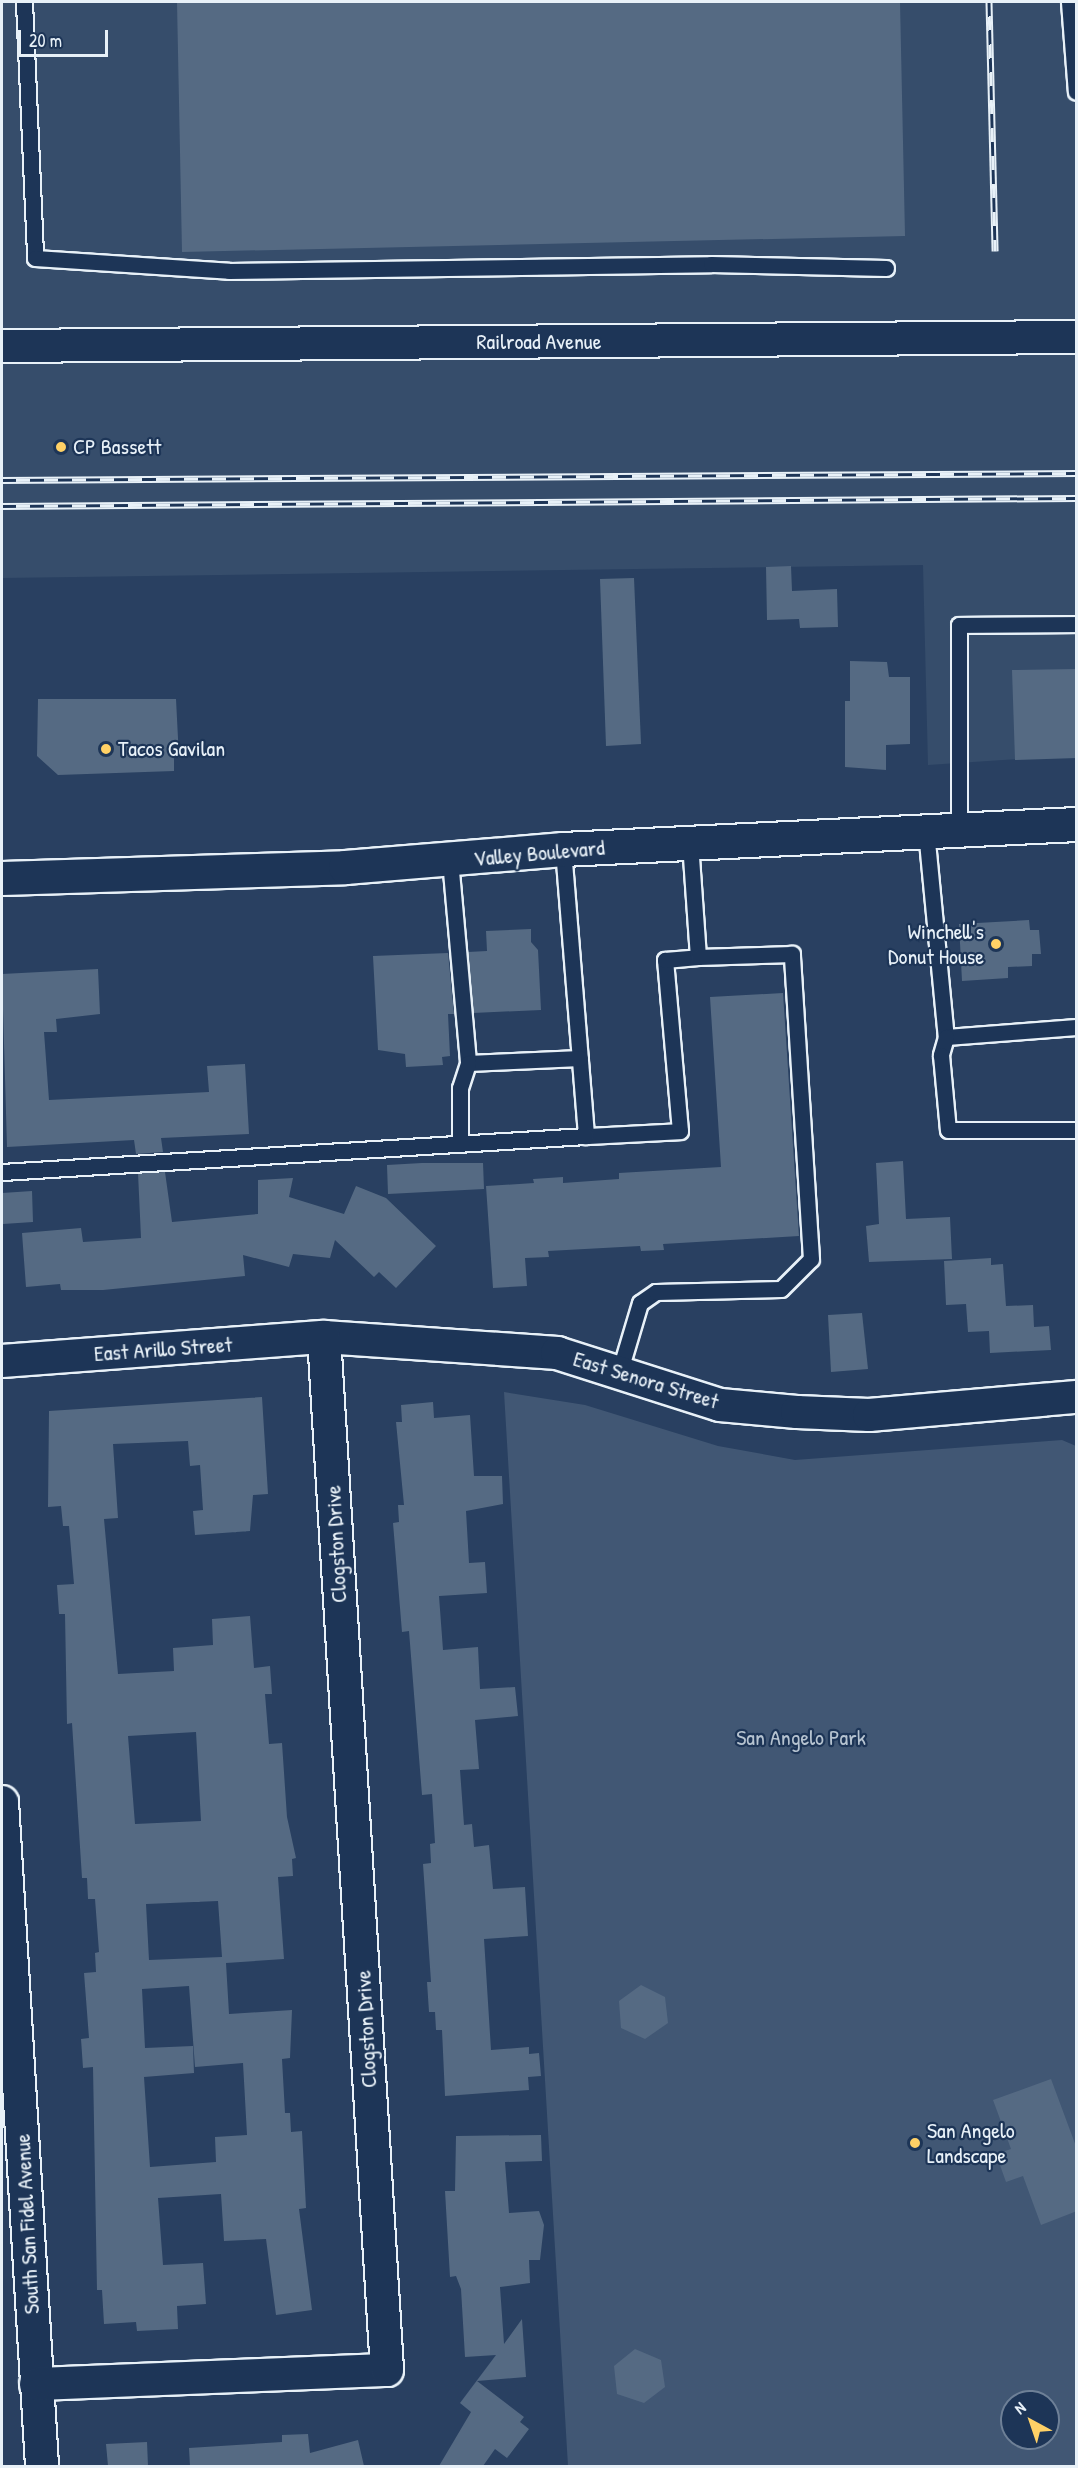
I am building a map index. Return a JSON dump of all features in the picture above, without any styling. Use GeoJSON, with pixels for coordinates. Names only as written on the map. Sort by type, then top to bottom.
{"type":"FeatureCollection","features":[{"type":"Feature","properties":{"kind":"main road","name":"Valley Boulevard"},"geometry":{"type":"LineString","coordinates":[[2,878],[450,860],[563,849],[1077,824]]}},
{"type":"Feature","properties":{"kind":"street","name":"Railroad Avenue"},"geometry":{"type":"LineString","coordinates":[[2,346],[1077,337]]}},
{"type":"Feature","properties":{"kind":"street","name":"East Senora Street"},"geometry":{"type":"LineString","coordinates":[[324,1337],[557,1353],[620,1370],[720,1405],[796,1412],[869,1415],[1077,1397]]}},
{"type":"Feature","properties":{"kind":"street","name":"East Arillo Street"},"geometry":{"type":"LineString","coordinates":[[2,1361],[324,1337]]}},
{"type":"Feature","properties":{"kind":"street","name":"Clogston Drive"},"geometry":{"type":"LineString","coordinates":[[36,2384],[387,2370],[324,1337]]}},
{"type":"Feature","properties":{"kind":"street","name":"South San Fidel Avenue"},"geometry":{"type":"LineString","coordinates":[[2,1802],[14,2228],[36,2384],[42,2466]]}},
{"type":"Feature","properties":{"kind":"lane"},"geometry":{"type":"LineString","coordinates":[[24,2],[35,258],[229,271],[711,264],[886,268]]}},
{"type":"Feature","properties":{"kind":"lane"},"geometry":{"type":"LineString","coordinates":[[1069,2],[1077,92]]}},
{"type":"Feature","properties":{"kind":"lane"},"geometry":{"type":"LineString","coordinates":[[958,829],[959,625],[1077,624]]}},
{"type":"Feature","properties":{"kind":"lane"},"geometry":{"type":"LineString","coordinates":[[926,831],[946,1037],[941,1055],[948,1130],[1077,1130]]}},
{"type":"Feature","properties":{"kind":"lane"},"geometry":{"type":"LineString","coordinates":[[690,843],[698,957]]}},
{"type":"Feature","properties":{"kind":"lane"},"geometry":{"type":"LineString","coordinates":[[563,849],[586,1136]]}},
{"type":"Feature","properties":{"kind":"lane"},"geometry":{"type":"LineString","coordinates":[[450,860],[468,1063],[460,1088],[460,1143]]}},
{"type":"Feature","properties":{"kind":"lane"},"geometry":{"type":"LineString","coordinates":[[2,1172],[680,1131],[665,960],[792,954],[811,1259],[781,1290],[656,1292],[640,1303],[620,1370]]}},
{"type":"Feature","properties":{"kind":"lane"},"geometry":{"type":"LineString","coordinates":[[946,1037],[1077,1027]]}},
{"type":"Feature","properties":{"kind":"lane"},"geometry":{"type":"LineString","coordinates":[[468,1063],[580,1058]]}},
{"type":"Feature","properties":{"kind":"shaded area"},"geometry":{"type":"Polygon","coordinates":[[[2,2],[1076,2],[1076,755],[928,765],[923,565],[2,578],[2,2]]]}},
{"type":"Feature","properties":{"kind":"green space","name":"San Angelo Park"},"geometry":{"type":"Polygon","coordinates":[[[504,1392],[585,1405],[718,1446],[795,1460],[1062,1440],[1076,1446],[1076,2466],[568,2466],[504,1392]]]}},
{"type":"Feature","properties":{"kind":"building"},"geometry":{"type":"Polygon","coordinates":[[[177,2],[900,2],[905,236],[182,252],[177,2]]]}},
{"type":"Feature","properties":{"kind":"building"},"geometry":{"type":"Polygon","coordinates":[[[791,566],[792,591],[837,589],[838,627],[800,628],[799,619],[767,620],[766,567],[791,566]]]}},
{"type":"Feature","properties":{"kind":"building"},"geometry":{"type":"Polygon","coordinates":[[[634,578],[641,744],[606,746],[600,579],[634,578]]]}},
{"type":"Feature","properties":{"kind":"building"},"geometry":{"type":"Polygon","coordinates":[[[850,661],[887,662],[889,677],[910,677],[910,744],[886,745],[886,770],[845,767],[845,701],[850,701],[850,661]]]}},
{"type":"Feature","properties":{"kind":"building"},"geometry":{"type":"Polygon","coordinates":[[[1077,669],[1077,758],[1015,760],[1012,670],[1077,669]]]}},
{"type":"Feature","properties":{"kind":"building"},"geometry":{"type":"Polygon","coordinates":[[[38,699],[176,699],[179,758],[174,758],[174,771],[58,775],[37,756],[38,699]]]}},
{"type":"Feature","properties":{"kind":"building"},"geometry":{"type":"Polygon","coordinates":[[[1029,920],[1030,930],[1039,930],[1041,954],[1032,954],[1032,966],[1008,967],[1008,978],[962,981],[959,924],[1029,920]]]}},
{"type":"Feature","properties":{"kind":"building"},"geometry":{"type":"Polygon","coordinates":[[[531,929],[531,942],[538,950],[541,1010],[473,1013],[468,952],[487,951],[486,931],[531,929]]]}},
{"type":"Feature","properties":{"kind":"building"},"geometry":{"type":"Polygon","coordinates":[[[448,953],[454,1014],[448,1014],[450,1056],[442,1057],[443,1065],[406,1067],[405,1054],[378,1050],[373,956],[448,953]]]}},
{"type":"Feature","properties":{"kind":"building"},"geometry":{"type":"Polygon","coordinates":[[[98,969],[100,1014],[56,1019],[57,1032],[44,1032],[49,1100],[209,1092],[207,1066],[245,1064],[249,1134],[161,1138],[163,1152],[136,1154],[134,1140],[7,1147],[2,974],[98,969]]]}},
{"type":"Feature","properties":{"kind":"building"},"geometry":{"type":"Polygon","coordinates":[[[783,993],[799,1236],[663,1244],[664,1250],[641,1251],[640,1246],[548,1251],[549,1257],[525,1258],[527,1286],[493,1288],[486,1186],[534,1183],[533,1179],[563,1177],[563,1183],[619,1179],[619,1173],[721,1167],[710,997],[783,993]]]}},
{"type":"Feature","properties":{"kind":"building"},"geometry":{"type":"Polygon","coordinates":[[[903,1161],[906,1219],[950,1217],[952,1259],[869,1262],[866,1226],[879,1224],[876,1163],[903,1161]]]}},
{"type":"Feature","properties":{"kind":"building"},"geometry":{"type":"Polygon","coordinates":[[[483,1163],[484,1189],[388,1194],[387,1165],[483,1163]]]}},
{"type":"Feature","properties":{"kind":"building"},"geometry":{"type":"Polygon","coordinates":[[[165,1172],[172,1222],[258,1214],[258,1180],[293,1178],[289,1197],[344,1214],[356,1186],[386,1198],[436,1246],[396,1288],[379,1272],[374,1277],[335,1240],[330,1258],[293,1254],[289,1267],[243,1255],[245,1276],[103,1290],[61,1290],[60,1284],[26,1287],[22,1233],[81,1228],[83,1242],[141,1238],[138,1173],[165,1172]]]}},
{"type":"Feature","properties":{"kind":"building"},"geometry":{"type":"Polygon","coordinates":[[[32,1191],[33,1222],[3,1224],[2,1193],[32,1191]]]}},
{"type":"Feature","properties":{"kind":"building"},"geometry":{"type":"Polygon","coordinates":[[[991,1258],[991,1265],[1003,1264],[1006,1306],[1033,1305],[1034,1327],[1049,1326],[1051,1350],[990,1353],[989,1331],[968,1332],[966,1304],[946,1305],[944,1261],[991,1258]]]}},
{"type":"Feature","properties":{"kind":"building"},"geometry":{"type":"Polygon","coordinates":[[[862,1313],[868,1369],[831,1372],[828,1315],[862,1313]]]}},
{"type":"Feature","properties":{"kind":"building"},"geometry":{"type":"Polygon","coordinates":[[[262,1397],[268,1494],[253,1495],[250,1531],[195,1535],[193,1511],[203,1510],[200,1465],[190,1466],[188,1441],[113,1444],[118,1518],[104,1519],[118,1674],[174,1671],[173,1648],[213,1645],[212,1619],[250,1616],[254,1668],[270,1666],[272,1694],[265,1694],[269,1744],[282,1743],[287,1817],[296,1858],[292,1859],[293,1876],[278,1877],[284,1959],[226,1963],[229,2014],[292,2010],[290,2058],[282,2059],[285,2113],[290,2113],[291,2132],[302,2131],[306,2208],[299,2209],[312,2310],[276,2315],[266,2239],[224,2241],[221,2194],[158,2198],[163,2265],[203,2263],[206,2304],[177,2306],[178,2329],[137,2331],[136,2322],[104,2324],[102,2290],[97,2290],[93,2067],[83,2068],[81,2039],[89,2038],[84,1973],[96,1972],[95,1953],[99,1952],[95,1899],[88,1899],[87,1878],[82,1878],[72,1723],[67,1724],[65,1614],[59,1614],[57,1585],[74,1584],[69,1526],[63,1526],[61,1506],[48,1507],[49,1411],[262,1397]],[[196,1732],[128,1736],[135,1824],[201,1821],[196,1732]],[[218,1901],[146,1904],[149,1960],[222,1957],[218,1901]],[[189,1986],[142,1989],[145,2048],[193,2046],[194,2073],[144,2077],[150,2167],[216,2162],[215,2137],[247,2135],[243,2063],[195,2067],[189,1986]]]}},
{"type":"Feature","properties":{"kind":"building"},"geometry":{"type":"Polygon","coordinates":[[[433,1402],[434,1418],[470,1415],[474,1476],[502,1476],[503,1504],[466,1511],[469,1563],[485,1562],[487,1593],[439,1596],[443,1650],[478,1647],[480,1689],[515,1687],[518,1716],[475,1720],[479,1769],[460,1770],[464,1825],[472,1824],[474,1847],[489,1845],[493,1889],[525,1887],[528,1936],[484,1939],[491,2050],[529,2047],[529,2054],[539,2053],[541,2076],[528,2077],[529,2090],[445,2096],[442,2030],[436,2030],[435,2012],[429,2012],[427,1982],[431,1982],[423,1864],[431,1863],[430,1844],[435,1843],[432,1794],[422,1795],[409,1631],[402,1632],[393,1523],[399,1522],[398,1505],[404,1505],[396,1422],[402,1422],[401,1405],[433,1402]]]}},
{"type":"Feature","properties":{"kind":"building"},"geometry":{"type":"Polygon","coordinates":[[[641,1985],[665,1997],[668,2023],[645,2039],[621,2028],[619,2001],[641,1985]]]}},
{"type":"Feature","properties":{"kind":"building"},"geometry":{"type":"Polygon","coordinates":[[[1051,2079],[1077,2149],[1077,2211],[1041,2225],[1023,2176],[1006,2182],[996,2154],[1011,2149],[993,2100],[1051,2079]]]}},
{"type":"Feature","properties":{"kind":"building"},"geometry":{"type":"Polygon","coordinates":[[[541,2135],[542,2161],[505,2162],[509,2213],[539,2211],[544,2225],[540,2260],[529,2260],[530,2283],[500,2287],[504,2344],[522,2319],[526,2377],[477,2381],[524,2417],[520,2422],[529,2429],[507,2458],[495,2449],[483,2466],[439,2466],[471,2412],[460,2403],[496,2355],[465,2357],[461,2289],[456,2276],[450,2277],[445,2191],[455,2191],[456,2136],[541,2135]]]}},
{"type":"Feature","properties":{"kind":"building"},"geometry":{"type":"Polygon","coordinates":[[[635,2349],[661,2360],[665,2387],[644,2403],[617,2394],[614,2366],[635,2349]]]}},
{"type":"Feature","properties":{"kind":"building"},"geometry":{"type":"Polygon","coordinates":[[[308,2434],[310,2453],[358,2440],[364,2466],[190,2466],[189,2448],[282,2442],[282,2435],[308,2434]]]}},
{"type":"Feature","properties":{"kind":"building"},"geometry":{"type":"Polygon","coordinates":[[[147,2442],[148,2466],[108,2466],[106,2444],[147,2442]]]}},
{"type":"Feature","properties":{"kind":"railway"},"geometry":{"type":"LineString","coordinates":[[989,2],[995,251]]}},
{"type":"Feature","properties":{"kind":"railway"},"geometry":{"type":"LineString","coordinates":[[2,480],[1076,473]]}},
{"type":"Feature","properties":{"kind":"railway"},"geometry":{"type":"LineString","coordinates":[[2,506],[1076,498]]}},
{"type":"Feature","properties":{"kind":"place","name":"CP Bassett"},"geometry":{"type":"Point","coordinates":[61,447]}},
{"type":"Feature","properties":{"kind":"place","name":"Tacos Gavilan"},"geometry":{"type":"Point","coordinates":[106,749]}},
{"type":"Feature","properties":{"kind":"place","name":"Winchell's Donut House"},"geometry":{"type":"Point","coordinates":[996,944]}},
{"type":"Feature","properties":{"kind":"place","name":"San Angelo Landscape"},"geometry":{"type":"Point","coordinates":[915,2143]}}]}
